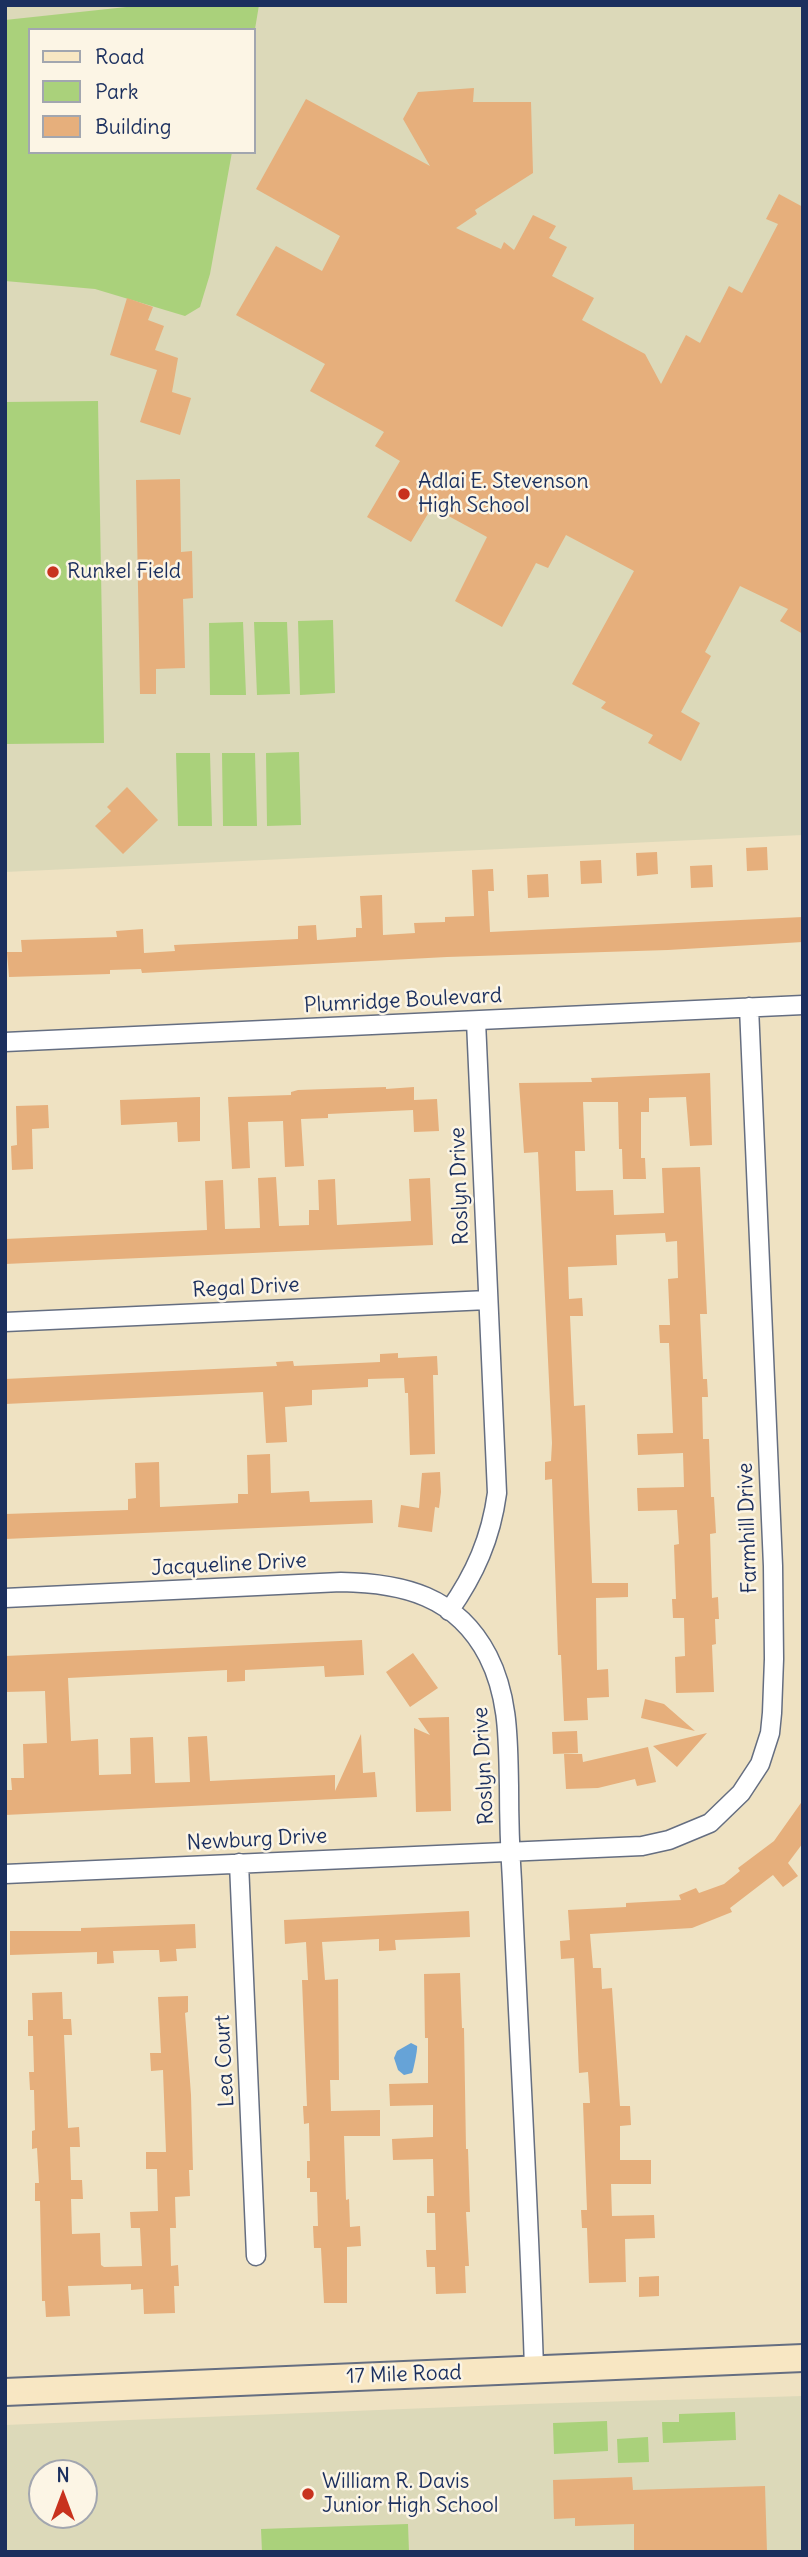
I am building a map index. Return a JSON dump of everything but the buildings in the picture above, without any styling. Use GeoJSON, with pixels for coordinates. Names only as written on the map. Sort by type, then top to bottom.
{"type":"FeatureCollection","features":[{"type":"Feature","properties":{"kind":"street","name":"Plumridge Boulevard"},"geometry":{"type":"LineString","coordinates":[[5,1042],[803,1005]]}},
{"type":"Feature","properties":{"kind":"street","name":"Farmhill Drive"},"geometry":{"type":"LineString","coordinates":[[511,1851],[642,1846],[690,1832],[710,1823],[741,1793],[752,1778],[765,1751],[772,1713],[773,1579],[749,1007]]}},
{"type":"Feature","properties":{"kind":"street","name":"Roslyn Drive"},"geometry":{"type":"LineString","coordinates":[[476,1021],[497,1493],[494,1517],[484,1552],[474,1574],[449,1611],[474,1633],[488,1656],[503,1698],[507,1721],[534,2369]]}},
{"type":"Feature","properties":{"kind":"street","name":"Regal Drive"},"geometry":{"type":"LineString","coordinates":[[5,1322],[488,1300]]}},
{"type":"Feature","properties":{"kind":"street","name":"Jacqueline Drive"},"geometry":{"type":"LineString","coordinates":[[5,1598],[378,1583],[409,1590],[429,1598],[449,1611]]}},
{"type":"Feature","properties":{"kind":"street","name":"Newburg Drive"},"geometry":{"type":"LineString","coordinates":[[5,1874],[511,1851]]}},
{"type":"Feature","properties":{"kind":"street","name":"Lea Court"},"geometry":{"type":"LineString","coordinates":[[239,1863],[256,2256]]}},
{"type":"Feature","properties":{"kind":"street","name":"17 Mile Road"},"geometry":{"type":"LineString","coordinates":[[5,2392],[803,2358]]}},
{"type":"Feature","properties":{"kind":"shaded area","name":"Adlai E. Stevenson High School"},"geometry":{"type":"Polygon","coordinates":[[[5,5],[803,5],[803,835],[5,872],[5,5]]]}},
{"type":"Feature","properties":{"kind":"shaded area","name":"William R. Davis Junior High School"},"geometry":{"type":"Polygon","coordinates":[[[803,2396],[803,2552],[5,2552],[5,2425],[803,2396]]]}},
{"type":"Feature","properties":{"kind":"green space"},"geometry":{"type":"Polygon","coordinates":[[[145,5],[259,5],[255,28],[28,28],[28,154],[232,154],[210,274],[200,307],[185,316],[95,289],[5,281],[5,20],[145,5]]]}},
{"type":"Feature","properties":{"kind":"green space","name":"Runkel Field"},"geometry":{"type":"Polygon","coordinates":[[[98,401],[104,743],[5,744],[5,402],[98,401]]]}},
{"type":"Feature","properties":{"kind":"green space"},"geometry":{"type":"Polygon","coordinates":[[[333,620],[335,693],[300,695],[298,621],[333,620]]]}},
{"type":"Feature","properties":{"kind":"green space"},"geometry":{"type":"Polygon","coordinates":[[[243,622],[246,695],[210,695],[209,623],[243,622]]]}},
{"type":"Feature","properties":{"kind":"green space"},"geometry":{"type":"Polygon","coordinates":[[[254,622],[287,622],[290,694],[257,695],[254,622]]]}},
{"type":"Feature","properties":{"kind":"green space"},"geometry":{"type":"Polygon","coordinates":[[[299,752],[301,825],[267,826],[266,753],[299,752]]]}},
{"type":"Feature","properties":{"kind":"green space"},"geometry":{"type":"Polygon","coordinates":[[[176,753],[210,753],[212,826],[178,826],[176,753]]]}},
{"type":"Feature","properties":{"kind":"green space"},"geometry":{"type":"Polygon","coordinates":[[[222,753],[255,753],[257,826],[223,826],[222,753]]]}},
{"type":"Feature","properties":{"kind":"green space"},"geometry":{"type":"Polygon","coordinates":[[[735,2412],[736,2440],[663,2443],[662,2422],[679,2422],[679,2414],[735,2412]]]}},
{"type":"Feature","properties":{"kind":"green space"},"geometry":{"type":"Polygon","coordinates":[[[607,2421],[608,2451],[554,2454],[553,2423],[607,2421]]]}},
{"type":"Feature","properties":{"kind":"green space"},"geometry":{"type":"Polygon","coordinates":[[[648,2437],[649,2462],[618,2463],[617,2439],[648,2437]]]}},
{"type":"Feature","properties":{"kind":"green space"},"geometry":{"type":"Polygon","coordinates":[[[408,2524],[409,2552],[262,2552],[261,2529],[408,2524]]]}},
{"type":"Feature","properties":{"kind":"water"},"geometry":{"type":"Polygon","coordinates":[[[411,2043],[417,2046],[414,2065],[412,2073],[404,2075],[398,2070],[394,2058],[397,2051],[411,2043]]]}},
{"type":"Feature","properties":{"kind":"place","name":"Adlai E. Stevenson High School"},"geometry":{"type":"Point","coordinates":[404,494]}},
{"type":"Feature","properties":{"kind":"place","name":"Runkel Field"},"geometry":{"type":"Point","coordinates":[53,572]}},
{"type":"Feature","properties":{"kind":"place","name":"William R. Davis Junior High School"},"geometry":{"type":"Point","coordinates":[308,2494]}}]}
